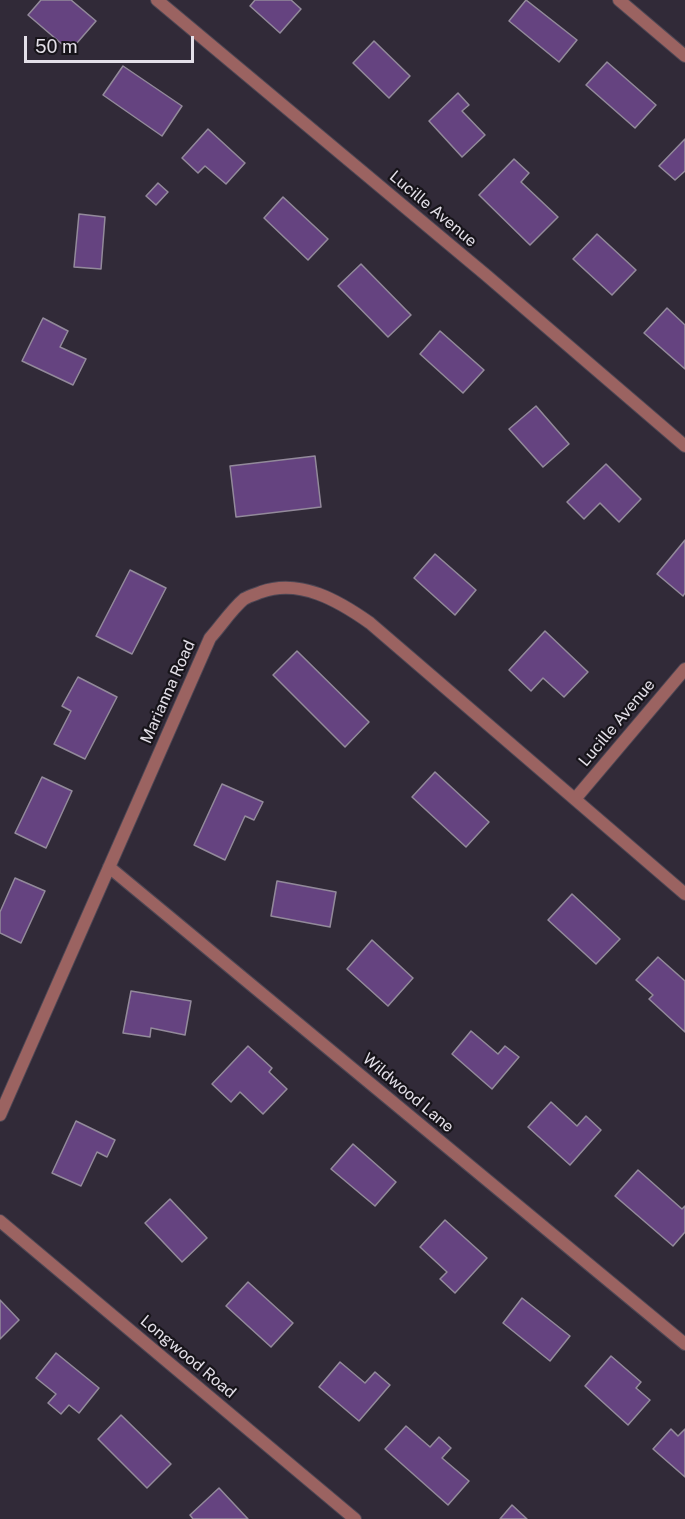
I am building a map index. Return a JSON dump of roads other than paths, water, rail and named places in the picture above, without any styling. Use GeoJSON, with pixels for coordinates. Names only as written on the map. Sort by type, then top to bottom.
{"type":"FeatureCollection","features":[{"type":"Feature","properties":{"kind":"street","name":"Lucille Avenue"},"geometry":{"type":"LineString","coordinates":[[157,0],[477,267],[685,446]]}},
{"type":"Feature","properties":{"kind":"street"},"geometry":{"type":"LineString","coordinates":[[619,0],[685,56]]}},
{"type":"Feature","properties":{"kind":"street","name":"Marianna Road"},"geometry":{"type":"LineString","coordinates":[[0,1115],[210,638],[245,598],[271,589],[298,588],[324,595],[348,607],[370,623],[685,894]]}},
{"type":"Feature","properties":{"kind":"street","name":"Lucille Avenue"},"geometry":{"type":"LineString","coordinates":[[575,799],[685,669]]}},
{"type":"Feature","properties":{"kind":"street","name":"Wildwood Lane"},"geometry":{"type":"LineString","coordinates":[[109,867],[685,1344]]}},
{"type":"Feature","properties":{"kind":"street","name":"Longwood Road"},"geometry":{"type":"LineString","coordinates":[[0,1221],[355,1519]]}}]}
